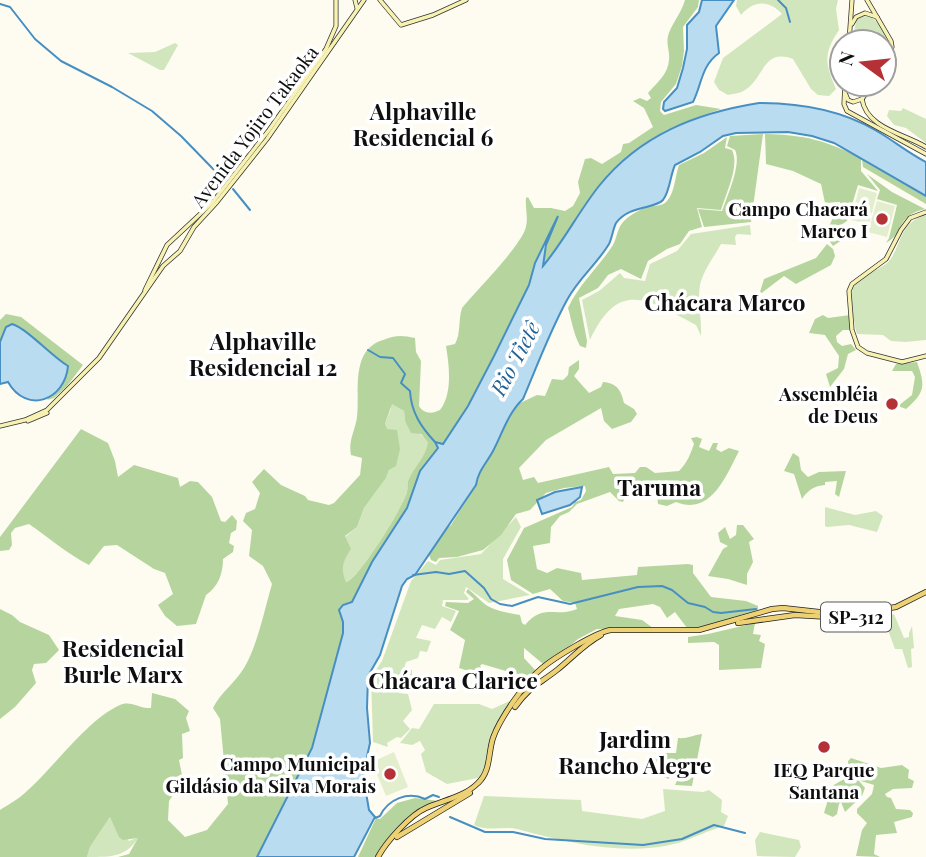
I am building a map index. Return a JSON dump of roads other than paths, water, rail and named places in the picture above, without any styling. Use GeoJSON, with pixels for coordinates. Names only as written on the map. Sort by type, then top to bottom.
{"type":"FeatureCollection","features":[{"type":"Feature","properties":{"kind":"main road","name":"Avenida Yojiro Takaoka"},"geometry":{"type":"LineString","coordinates":[[138,304],[167,245],[212,203],[269,130],[326,49],[334,34],[336,0]]}},
{"type":"Feature","properties":{"kind":"main road"},"geometry":{"type":"LineString","coordinates":[[355,0],[357,10]]}},
{"type":"Feature","properties":{"kind":"main road","name":"Avenida Yojiro Takaoka"},"geometry":{"type":"LineString","coordinates":[[138,304],[163,266],[184,244],[194,227],[267,139],[365,0]]}},
{"type":"Feature","properties":{"kind":"main road"},"geometry":{"type":"LineString","coordinates":[[383,0],[399,24],[433,15],[464,0]]}},
{"type":"Feature","properties":{"kind":"main road"},"geometry":{"type":"LineString","coordinates":[[851,26],[852,0]]}},
{"type":"Feature","properties":{"kind":"main road"},"geometry":{"type":"LineString","coordinates":[[867,0],[884,28]]}},
{"type":"Feature","properties":{"kind":"main road"},"geometry":{"type":"LineString","coordinates":[[851,26],[856,17],[866,13],[879,19]]}},
{"type":"Feature","properties":{"kind":"main road"},"geometry":{"type":"LineString","coordinates":[[336,18],[341,22],[350,20]]}},
{"type":"Feature","properties":{"kind":"main road"},"geometry":{"type":"LineString","coordinates":[[845,98],[844,107],[926,154]]}},
{"type":"Feature","properties":{"kind":"main road"},"geometry":{"type":"LineString","coordinates":[[849,98],[855,102],[862,99],[864,109],[877,122],[896,134],[924,145]]}},
{"type":"Feature","properties":{"kind":"main road"},"geometry":{"type":"LineString","coordinates":[[917,149],[924,145]]}},
{"type":"Feature","properties":{"kind":"main road"},"geometry":{"type":"LineString","coordinates":[[926,212],[914,215],[905,223],[884,261],[851,285],[854,341],[858,347],[867,353],[902,362],[926,356]]}},
{"type":"Feature","properties":{"kind":"main road"},"geometry":{"type":"LineString","coordinates":[[177,236],[182,238],[184,244]]}},
{"type":"Feature","properties":{"kind":"main road"},"geometry":{"type":"LineString","coordinates":[[163,254],[172,258]]}},
{"type":"Feature","properties":{"kind":"main road"},"geometry":{"type":"LineString","coordinates":[[0,428],[44,414],[99,358],[138,304]]}},
{"type":"Feature","properties":{"kind":"main road","name":"SP-312"},"geometry":{"type":"LineString","coordinates":[[380,857],[390,840],[417,814],[427,807],[461,794],[481,780],[487,769],[495,732],[535,676],[550,663],[593,636],[607,631],[703,630],[765,611],[781,609],[846,615],[896,607],[926,594]]}},
{"type":"Feature","properties":{"kind":"main road","name":"SP-312"},"geometry":{"type":"LineString","coordinates":[[380,857],[396,838],[483,782],[489,770],[498,733],[525,694],[584,646],[603,635],[696,634],[746,621],[798,615],[842,619],[905,607],[926,594]]}},
{"type":"Feature","properties":{"kind":"main road"},"geometry":{"type":"LineString","coordinates":[[757,614],[764,604]]}},
{"type":"Feature","properties":{"kind":"main road"},"geometry":{"type":"LineString","coordinates":[[781,609],[785,612],[783,618]]}},
{"type":"Feature","properties":{"kind":"main road"},"geometry":{"type":"LineString","coordinates":[[765,611],[771,620]]}},
{"type":"Feature","properties":{"kind":"main road"},"geometry":{"type":"LineString","coordinates":[[550,663],[547,670],[556,671]]}},
{"type":"Feature","properties":{"kind":"main road"},"geometry":{"type":"LineString","coordinates":[[535,676],[544,672],[545,675],[540,681]]}},
{"type":"Feature","properties":{"kind":"main road"},"geometry":{"type":"LineString","coordinates":[[427,807],[433,815]]}},
{"type":"Feature","properties":{"kind":"main road"},"geometry":{"type":"LineString","coordinates":[[417,814],[417,819],[421,821]]}},
{"type":"Feature","properties":{"kind":"water"},"geometry":{"type":"Polygon","coordinates":[[[702,0],[734,0],[716,26],[719,53],[705,69],[693,102],[665,111],[664,102],[677,88],[683,68],[687,49],[687,25],[699,12],[702,0]]]}},
{"type":"Feature","properties":{"kind":"water","name":"Rio Tietê"},"geometry":{"type":"Polygon","coordinates":[[[759,103],[789,104],[833,112],[875,130],[926,162],[926,196],[834,143],[788,132],[736,133],[723,136],[675,165],[667,192],[659,203],[621,217],[616,223],[609,244],[567,300],[523,399],[509,417],[476,485],[415,575],[407,579],[402,586],[380,655],[368,676],[370,743],[363,775],[369,810],[375,817],[354,857],[257,857],[312,748],[343,633],[339,610],[343,605],[352,602],[372,562],[407,508],[420,471],[438,448],[435,442],[443,444],[468,406],[529,285],[535,263],[558,216],[546,245],[543,266],[599,186],[632,153],[671,129],[692,120],[759,103]]]}},
{"type":"Feature","properties":{"kind":"water"},"geometry":{"type":"Polygon","coordinates":[[[12,324],[25,331],[68,366],[65,378],[53,395],[35,400],[25,398],[8,382],[0,384],[0,342],[6,327],[12,324]]]}},
{"type":"Feature","properties":{"kind":"water"},"geometry":{"type":"Polygon","coordinates":[[[582,487],[580,497],[570,505],[542,514],[537,500],[555,492],[582,487]]]}},
{"type":"Feature","properties":{"kind":"waterway"},"geometry":{"type":"LineString","coordinates":[[778,0],[786,8],[790,22]]}},
{"type":"Feature","properties":{"kind":"waterway"},"geometry":{"type":"LineString","coordinates":[[0,4],[10,7],[35,39],[61,61],[152,111],[218,174]]}},
{"type":"Feature","properties":{"kind":"waterway"},"geometry":{"type":"LineString","coordinates":[[233,189],[250,210]]}},
{"type":"Feature","properties":{"kind":"waterway"},"geometry":{"type":"LineString","coordinates":[[368,350],[380,357],[393,358],[405,374],[401,383],[410,391],[412,406],[418,419],[435,442]]}},
{"type":"Feature","properties":{"kind":"waterway"},"geometry":{"type":"LineString","coordinates":[[413,575],[465,571],[484,588],[491,599],[512,606],[538,597],[570,604],[638,587],[662,586],[672,590],[688,603],[713,612],[756,609]]}},
{"type":"Feature","properties":{"kind":"waterway"},"geometry":{"type":"LineString","coordinates":[[375,818],[393,801],[405,796],[425,799],[433,795],[439,797]]}},
{"type":"Feature","properties":{"kind":"waterway"},"geometry":{"type":"LineString","coordinates":[[450,817],[485,832],[513,832],[545,839],[643,845],[682,839],[714,825],[745,833]]}},
{"type":"Feature","properties":{"kind":"place","name":"Campo Chacará Marco I"},"geometry":{"type":"Point","coordinates":[882,219]}},
{"type":"Feature","properties":{"kind":"place","name":"Assembléia de Deus"},"geometry":{"type":"Point","coordinates":[892,404]}},
{"type":"Feature","properties":{"kind":"place","name":"IEQ Parque Santana"},"geometry":{"type":"Point","coordinates":[824,747]}},
{"type":"Feature","properties":{"kind":"place","name":"Campo Municipal Gildásio da Silva Morais"},"geometry":{"type":"Point","coordinates":[390,774]}},
{"type":"Feature","properties":{"kind":"district","name":"Alphaville Residencial 6"},"geometry":{"type":"Point","coordinates":[423,123]}},
{"type":"Feature","properties":{"kind":"district","name":"Chácara Marco"},"geometry":{"type":"Point","coordinates":[725,301]}},
{"type":"Feature","properties":{"kind":"district","name":"Alphaville Residencial 12"},"geometry":{"type":"Point","coordinates":[263,353]}},
{"type":"Feature","properties":{"kind":"district","name":"Taruma"},"geometry":{"type":"Point","coordinates":[659,486]}},
{"type":"Feature","properties":{"kind":"district","name":"Residencial Burle Marx"},"geometry":{"type":"Point","coordinates":[123,660]}},
{"type":"Feature","properties":{"kind":"district","name":"Chácara Clarice"},"geometry":{"type":"Point","coordinates":[453,679]}},
{"type":"Feature","properties":{"kind":"district","name":"Jardim Rancho Alegre"},"geometry":{"type":"Point","coordinates":[635,751]}}]}
